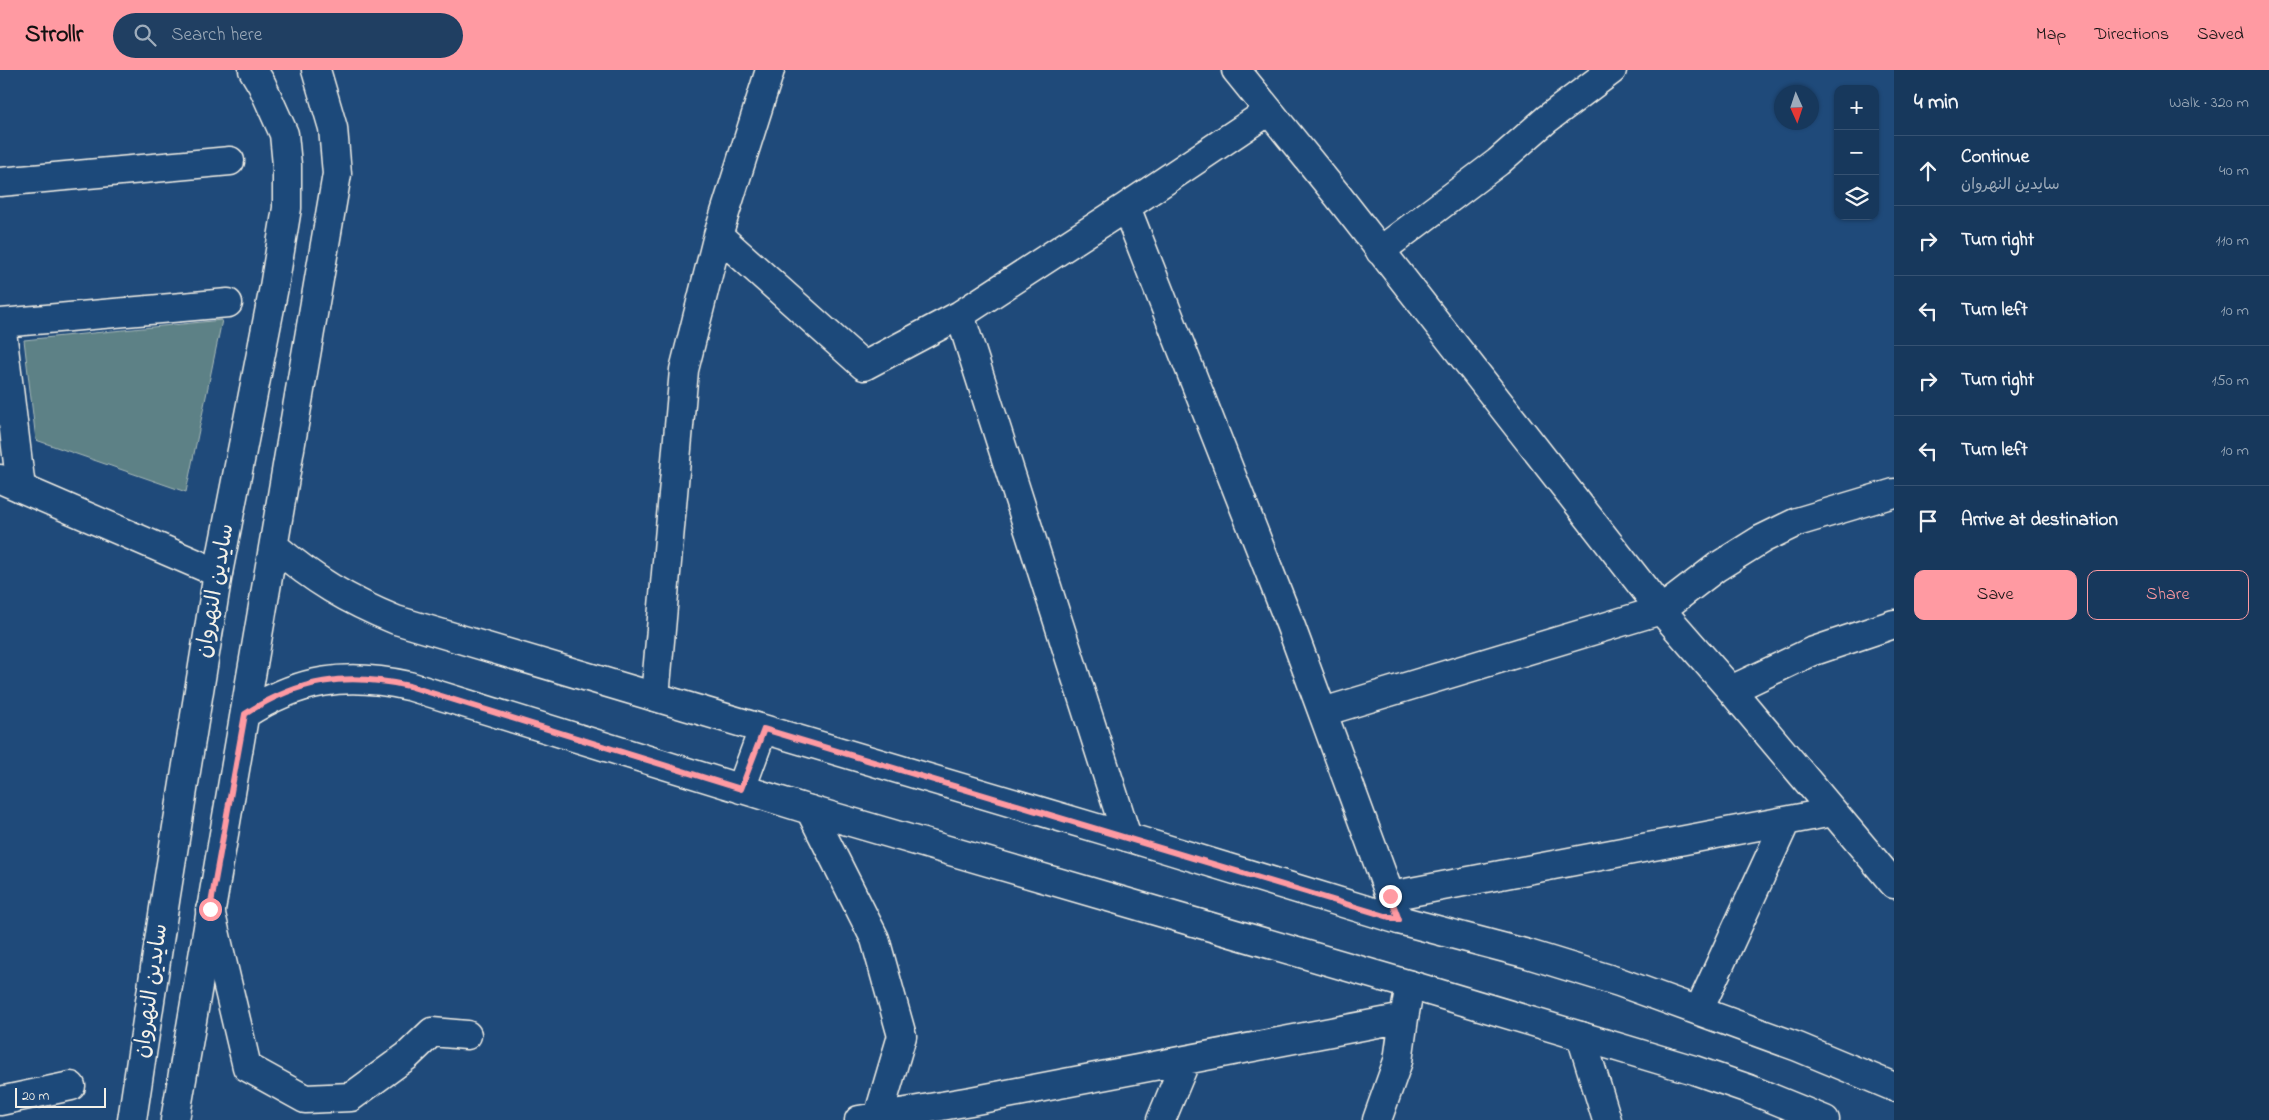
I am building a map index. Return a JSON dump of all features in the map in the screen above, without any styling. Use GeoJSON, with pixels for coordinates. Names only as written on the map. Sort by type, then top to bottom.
{"type":"FeatureCollection","features":[{"type":"Feature","properties":{"kind":"street","name":"سايدين النهروان"},"geometry":{"type":"LineString","coordinates":[[132,1120],[218,573],[274,287],[287,208],[287,165],[284,134],[262,85],[253,70]]}},
{"type":"Feature","properties":{"kind":"street","name":"سايدين النهروان"},"geometry":{"type":"LineString","coordinates":[[175,1120],[337,174],[333,128],[316,70]]}},
{"type":"Feature","properties":{"kind":"street"},"geometry":{"type":"LineString","coordinates":[[655,697],[684,370],[718,235],[770,70]]}},
{"type":"Feature","properties":{"kind":"street"},"geometry":{"type":"LineString","coordinates":[[1236,70],[1380,250],[1661,610],[1732,690],[1832,812],[1883,856],[1894,884]]}},
{"type":"Feature","properties":{"kind":"street"},"geometry":{"type":"LineString","coordinates":[[1380,250],[1498,162],[1547,119],[1612,70]]}},
{"type":"Feature","properties":{"kind":"street"},"geometry":{"type":"LineString","coordinates":[[718,235],[864,366],[960,315],[1269,111]]}},
{"type":"Feature","properties":{"kind":"street"},"geometry":{"type":"LineString","coordinates":[[0,182],[230,161]]}},
{"type":"Feature","properties":{"kind":"street"},"geometry":{"type":"LineString","coordinates":[[1126,207],[1290,624],[1394,908]]}},
{"type":"Feature","properties":{"kind":"street"},"geometry":{"type":"LineString","coordinates":[[218,573],[11,484],[1,323],[228,303]]}},
{"type":"Feature","properties":{"kind":"street"},"geometry":{"type":"LineString","coordinates":[[960,315],[1127,837]]}},
{"type":"Feature","properties":{"kind":"street"},"geometry":{"type":"LineString","coordinates":[[1323,712],[1661,610],[1717,567],[1762,539],[1797,522],[1894,493]]}},
{"type":"Feature","properties":{"kind":"street"},"geometry":{"type":"LineString","coordinates":[[274,546],[331,590],[363,607],[396,620],[1127,837],[1394,908],[1699,1010],[1798,1047],[1894,1087]]}},
{"type":"Feature","properties":{"kind":"street"},"geometry":{"type":"LineString","coordinates":[[1732,690],[1812,652],[1894,624]]}},
{"type":"Feature","properties":{"kind":"street"},"geometry":{"type":"LineString","coordinates":[[245,714],[268,699],[295,688],[323,680],[352,678],[381,680],[419,688],[810,810],[1410,984],[1694,1070],[1749,1089],[1825,1120]]}},
{"type":"Feature","properties":{"kind":"street"},"geometry":{"type":"LineString","coordinates":[[741,789],[764,729]]}},
{"type":"Feature","properties":{"kind":"street"},"geometry":{"type":"LineString","coordinates":[[810,810],[875,940],[902,1036],[869,1118]]}},
{"type":"Feature","properties":{"kind":"street"},"geometry":{"type":"LineString","coordinates":[[1394,908],[1832,812]]}},
{"type":"Feature","properties":{"kind":"street"},"geometry":{"type":"LineString","coordinates":[[1699,1010],[1786,821]]}},
{"type":"Feature","properties":{"kind":"street"},"geometry":{"type":"LineString","coordinates":[[210,909],[247,1067],[305,1099],[351,1096],[407,1056],[432,1032],[467,1034]]}},
{"type":"Feature","properties":{"kind":"street"},"geometry":{"type":"LineString","coordinates":[[1377,1120],[1398,1061],[1410,984]]}},
{"type":"Feature","properties":{"kind":"street"},"geometry":{"type":"LineString","coordinates":[[869,1118],[1404,1018]]}},
{"type":"Feature","properties":{"kind":"street"},"geometry":{"type":"LineString","coordinates":[[1581,1036],[1607,1120]]}},
{"type":"Feature","properties":{"kind":"street"},"geometry":{"type":"LineString","coordinates":[[1161,1120],[1186,1060]]}},
{"type":"Feature","properties":{"kind":"street"},"geometry":{"type":"LineString","coordinates":[[0,1101],[71,1086]]}},
{"type":"Feature","properties":{"kind":"green space"},"geometry":{"type":"Polygon","coordinates":[[[222,320],[186,492],[36,440],[24,340],[222,320]]]}},
{"type":"Feature","properties":{"kind":"route"},"geometry":{"type":"LineString","coordinates":[[210,909],[245,714],[268,699],[295,688],[323,680],[352,678],[381,680],[409,686],[741,789],[764,729],[1399,920],[1390,896]]}}]}
